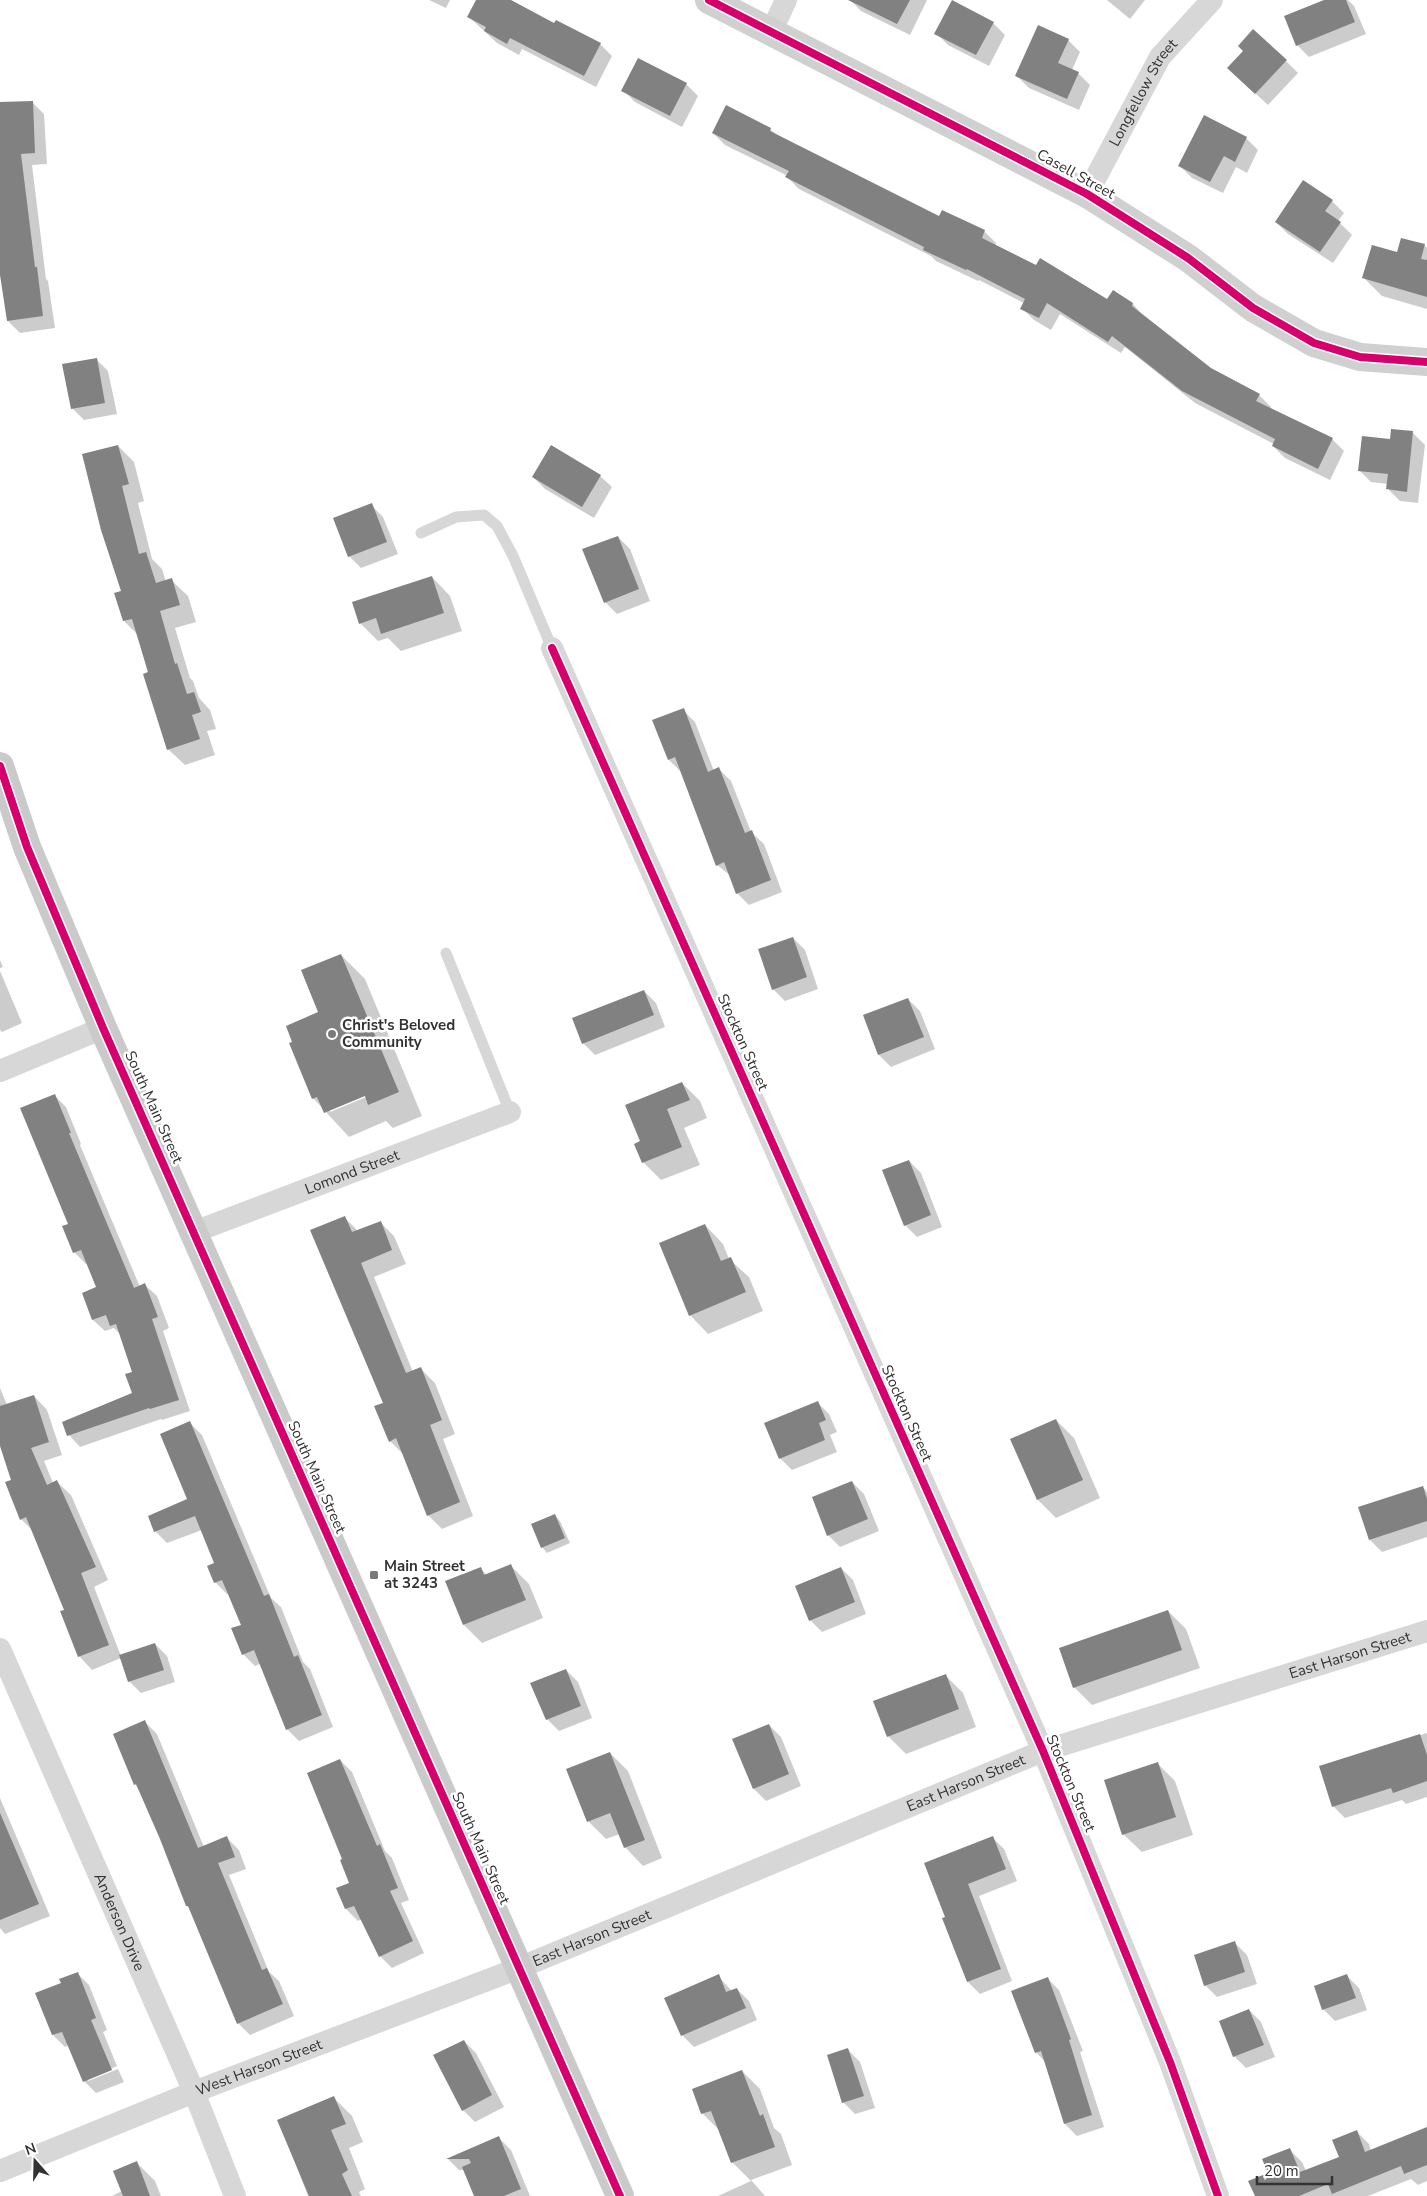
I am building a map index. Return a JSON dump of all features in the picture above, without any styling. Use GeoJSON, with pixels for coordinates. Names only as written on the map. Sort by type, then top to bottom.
{"type":"FeatureCollection","features":[{"type":"Feature","properties":{"kind":"main road","name":"South Main Street"},"geometry":{"type":"LineString","coordinates":[[0,766],[27,847],[103,1028],[620,2196]]}},
{"type":"Feature","properties":{"kind":"street","name":"Casell Street"},"geometry":{"type":"LineString","coordinates":[[709,0],[772,30],[1087,194],[1188,258],[1253,308],[1314,343],[1360,357],[1427,362]]}},
{"type":"Feature","properties":{"kind":"street"},"geometry":{"type":"LineString","coordinates":[[772,30],[786,0]]}},
{"type":"Feature","properties":{"kind":"street","name":"Longfellow Street"},"geometry":{"type":"LineString","coordinates":[[1087,194],[1160,57],[1212,0]]}},
{"type":"Feature","properties":{"kind":"street","name":"Stockton Street"},"geometry":{"type":"LineString","coordinates":[[552,648],[1043,1751],[1170,2062],[1218,2196]]}},
{"type":"Feature","properties":{"kind":"street"},"geometry":{"type":"LineString","coordinates":[[0,1071],[103,1028]]}},
{"type":"Feature","properties":{"kind":"street","name":"Lomond Street"},"geometry":{"type":"LineString","coordinates":[[194,1232],[510,1112]]}},
{"type":"Feature","properties":{"kind":"street","name":"East Harson Street"},"geometry":{"type":"LineString","coordinates":[[519,1968],[1043,1751],[1427,1631]]}},
{"type":"Feature","properties":{"kind":"street","name":"Anderson Drive"},"geometry":{"type":"LineString","coordinates":[[0,1649],[194,2092],[235,2196]]}},
{"type":"Feature","properties":{"kind":"street","name":"West Harson Street"},"geometry":{"type":"LineString","coordinates":[[0,2172],[194,2092],[519,1968]]}},
{"type":"Feature","properties":{"kind":"lane"},"geometry":{"type":"LineString","coordinates":[[421,533],[456,517],[484,515],[497,526],[513,556],[552,648]]}},
{"type":"Feature","properties":{"kind":"lane"},"geometry":{"type":"LineString","coordinates":[[446,953],[510,1112]]}},
{"type":"Feature","properties":{"kind":"building"},"geometry":{"type":"Polygon","coordinates":[[[476,0],[511,0],[554,23],[556,20],[601,43],[584,76],[510,38],[507,44],[484,31],[486,27],[467,17],[476,0]]]}},
{"type":"Feature","properties":{"kind":"building"},"geometry":{"type":"Polygon","coordinates":[[[848,0],[910,0],[897,24],[848,0]]]}},
{"type":"Feature","properties":{"kind":"building"},"geometry":{"type":"Polygon","coordinates":[[[952,0],[994,22],[976,55],[934,34],[952,0]]]}},
{"type":"Feature","properties":{"kind":"building"},"geometry":{"type":"Polygon","coordinates":[[[1324,0],[1346,0],[1355,22],[1296,46],[1284,16],[1324,0]]]}},
{"type":"Feature","properties":{"kind":"building"},"geometry":{"type":"Polygon","coordinates":[[[1038,25],[1069,39],[1058,63],[1079,72],[1067,99],[1015,76],[1038,25]]]}},
{"type":"Feature","properties":{"kind":"building"},"geometry":{"type":"Polygon","coordinates":[[[1253,29],[1287,60],[1255,94],[1227,68],[1243,51],[1238,46],[1253,29]]]}},
{"type":"Feature","properties":{"kind":"building"},"geometry":{"type":"Polygon","coordinates":[[[638,58],[687,83],[670,116],[621,91],[638,58]]]}},
{"type":"Feature","properties":{"kind":"building"},"geometry":{"type":"Polygon","coordinates":[[[33,101],[35,153],[21,154],[43,316],[7,321],[0,275],[0,102],[33,101]]]}},
{"type":"Feature","properties":{"kind":"building"},"geometry":{"type":"Polygon","coordinates":[[[726,105],[771,128],[770,131],[939,216],[942,210],[985,230],[982,238],[1036,265],[1040,258],[1107,299],[1113,290],[1133,303],[1132,306],[1211,368],[1260,394],[1256,401],[1333,438],[1318,469],[1272,446],[1275,439],[1182,391],[1112,336],[1108,342],[1047,303],[1039,318],[1020,309],[1025,299],[967,269],[923,250],[924,247],[785,177],[789,171],[712,133],[726,105]]]}},
{"type":"Feature","properties":{"kind":"building"},"geometry":{"type":"Polygon","coordinates":[[[1204,115],[1247,137],[1235,162],[1224,156],[1210,182],[1178,166],[1204,115]]]}},
{"type":"Feature","properties":{"kind":"building"},"geometry":{"type":"Polygon","coordinates":[[[1303,180],[1333,200],[1325,211],[1341,222],[1320,252],[1275,222],[1303,180]]]}},
{"type":"Feature","properties":{"kind":"building"},"geometry":{"type":"Polygon","coordinates":[[[1401,238],[1425,244],[1421,259],[1427,260],[1427,297],[1362,278],[1372,245],[1397,252],[1401,238]]]}},
{"type":"Feature","properties":{"kind":"building"},"geometry":{"type":"Polygon","coordinates":[[[97,358],[105,403],[71,409],[62,364],[97,358]]]}},
{"type":"Feature","properties":{"kind":"building"},"geometry":{"type":"Polygon","coordinates":[[[1391,429],[1413,431],[1407,492],[1386,489],[1388,474],[1358,471],[1362,436],[1390,439],[1391,429]]]}},
{"type":"Feature","properties":{"kind":"building"},"geometry":{"type":"Polygon","coordinates":[[[118,445],[129,484],[122,486],[139,554],[146,552],[156,583],[172,578],[180,605],[160,611],[175,664],[177,663],[187,694],[194,692],[201,712],[192,715],[200,739],[167,750],[143,674],[148,672],[132,619],[123,621],[114,593],[121,591],[101,530],[82,454],[118,445]]]}},
{"type":"Feature","properties":{"kind":"building"},"geometry":{"type":"Polygon","coordinates":[[[551,445],[601,475],[582,507],[532,477],[551,445]]]}},
{"type":"Feature","properties":{"kind":"building"},"geometry":{"type":"Polygon","coordinates":[[[372,503],[387,542],[348,557],[333,518],[372,503]]]}},
{"type":"Feature","properties":{"kind":"building"},"geometry":{"type":"Polygon","coordinates":[[[618,536],[639,589],[604,603],[582,549],[618,536]]]}},
{"type":"Feature","properties":{"kind":"building"},"geometry":{"type":"Polygon","coordinates":[[[432,576],[444,613],[381,634],[376,618],[359,624],[352,602],[432,576]]]}},
{"type":"Feature","properties":{"kind":"building"},"geometry":{"type":"Polygon","coordinates":[[[684,708],[708,772],[719,767],[745,833],[752,830],[771,880],[736,894],[724,862],[716,866],[675,757],[668,760],[652,720],[684,708]]]}},
{"type":"Feature","properties":{"kind":"building"},"geometry":{"type":"Polygon","coordinates":[[[793,937],[807,977],[772,990],[758,949],[793,937]]]}},
{"type":"Feature","properties":{"kind":"building","name":"Christ's Beloved Community"},"geometry":{"type":"Polygon","coordinates":[[[341,954],[399,1092],[368,1105],[365,1096],[324,1113],[317,1097],[312,1099],[289,1043],[292,1042],[286,1026],[318,1012],[301,970],[341,954]]]}},
{"type":"Feature","properties":{"kind":"building"},"geometry":{"type":"Polygon","coordinates":[[[644,990],[654,1015],[582,1044],[572,1018],[644,990]]]}},
{"type":"Feature","properties":{"kind":"building"},"geometry":{"type":"Polygon","coordinates":[[[908,998],[924,1037],[878,1055],[863,1015],[908,998]]]}},
{"type":"Feature","properties":{"kind":"building"},"geometry":{"type":"Polygon","coordinates":[[[682,1082],[690,1100],[667,1109],[682,1147],[642,1163],[634,1144],[640,1141],[625,1105],[682,1082]]]}},
{"type":"Feature","properties":{"kind":"building"},"geometry":{"type":"Polygon","coordinates":[[[55,1094],[71,1133],[69,1133],[134,1288],[145,1283],[158,1317],[152,1319],[179,1400],[149,1408],[67,1436],[62,1422],[132,1393],[125,1374],[132,1372],[116,1324],[110,1326],[106,1315],[92,1320],[82,1293],[96,1287],[81,1250],[73,1253],[62,1226],[68,1224],[20,1108],[55,1094]]]}},
{"type":"Feature","properties":{"kind":"building"},"geometry":{"type":"Polygon","coordinates":[[[909,1160],[931,1215],[904,1226],[882,1170],[909,1160]]]}},
{"type":"Feature","properties":{"kind":"building"},"geometry":{"type":"Polygon","coordinates":[[[345,1216],[352,1232],[381,1221],[392,1250],[361,1263],[406,1373],[421,1367],[442,1420],[430,1425],[460,1502],[427,1516],[396,1438],[389,1442],[374,1406],[383,1403],[310,1230],[345,1216]]]}},
{"type":"Feature","properties":{"kind":"building"},"geometry":{"type":"Polygon","coordinates":[[[705,1224],[721,1261],[731,1257],[746,1292],[689,1316],[659,1243],[705,1224]]]}},
{"type":"Feature","properties":{"kind":"building"},"geometry":{"type":"Polygon","coordinates":[[[34,1395],[49,1442],[31,1448],[47,1485],[57,1480],[96,1567],[81,1573],[109,1645],[78,1657],[60,1611],[64,1610],[26,1517],[20,1520],[5,1482],[11,1480],[0,1446],[0,1406],[34,1395]]]}},
{"type":"Feature","properties":{"kind":"building"},"geometry":{"type":"Polygon","coordinates":[[[818,1401],[826,1420],[819,1423],[825,1440],[779,1459],[764,1423],[818,1401]]]}},
{"type":"Feature","properties":{"kind":"building"},"geometry":{"type":"Polygon","coordinates":[[[1056,1419],[1083,1480],[1037,1500],[1010,1439],[1056,1419]]]}},
{"type":"Feature","properties":{"kind":"building"},"geometry":{"type":"Polygon","coordinates":[[[190,1421],[264,1596],[269,1594],[294,1657],[298,1655],[322,1715],[286,1730],[254,1650],[242,1655],[231,1628],[241,1625],[222,1580],[214,1583],[207,1566],[214,1563],[195,1516],[154,1532],[148,1516],[187,1499],[160,1434],[190,1421]]]}},
{"type":"Feature","properties":{"kind":"building"},"geometry":{"type":"Polygon","coordinates":[[[852,1481],[868,1519],[827,1536],[812,1497],[852,1481]]]}},
{"type":"Feature","properties":{"kind":"building"},"geometry":{"type":"Polygon","coordinates":[[[1423,1486],[1427,1499],[1427,1521],[1369,1540],[1358,1507],[1423,1486]]]}},
{"type":"Feature","properties":{"kind":"building"},"geometry":{"type":"Polygon","coordinates":[[[555,1514],[565,1538],[541,1548],[531,1524],[555,1514]]]}},
{"type":"Feature","properties":{"kind":"building"},"geometry":{"type":"Polygon","coordinates":[[[511,1564],[526,1600],[463,1625],[445,1581],[481,1567],[484,1575],[511,1564]]]}},
{"type":"Feature","properties":{"kind":"building"},"geometry":{"type":"Polygon","coordinates":[[[841,1567],[855,1602],[809,1621],[795,1586],[841,1567]]]}},
{"type":"Feature","properties":{"kind":"building"},"geometry":{"type":"Polygon","coordinates":[[[1168,1610],[1182,1650],[1073,1688],[1059,1648],[1168,1610]]]}},
{"type":"Feature","properties":{"kind":"building"},"geometry":{"type":"Polygon","coordinates":[[[155,1643],[164,1670],[128,1682],[119,1655],[155,1643]]]}},
{"type":"Feature","properties":{"kind":"building"},"geometry":{"type":"Polygon","coordinates":[[[566,1669],[581,1706],[546,1720],[530,1683],[566,1669]]]}},
{"type":"Feature","properties":{"kind":"building"},"geometry":{"type":"Polygon","coordinates":[[[946,1674],[959,1709],[887,1737],[873,1701],[946,1674]]]}},
{"type":"Feature","properties":{"kind":"building"},"geometry":{"type":"Polygon","coordinates":[[[145,1720],[198,1848],[227,1836],[235,1857],[218,1863],[262,1970],[267,1968],[283,2004],[237,2024],[188,1906],[186,1906],[160,1839],[136,1784],[134,1785],[113,1734],[145,1720]]]}},
{"type":"Feature","properties":{"kind":"building"},"geometry":{"type":"Polygon","coordinates":[[[769,1724],[789,1774],[753,1789],[732,1739],[769,1724]]]}},
{"type":"Feature","properties":{"kind":"building"},"geometry":{"type":"Polygon","coordinates":[[[1420,1734],[1427,1755],[1427,1781],[1393,1793],[1391,1788],[1332,1807],[1319,1766],[1420,1734]]]}},
{"type":"Feature","properties":{"kind":"building"},"geometry":{"type":"Polygon","coordinates":[[[610,1752],[645,1840],[624,1848],[610,1813],[587,1822],[566,1769],[610,1752]]]}},
{"type":"Feature","properties":{"kind":"building"},"geometry":{"type":"Polygon","coordinates":[[[340,1759],[377,1846],[380,1844],[398,1888],[390,1891],[413,1941],[379,1957],[354,1906],[345,1909],[336,1888],[349,1883],[340,1860],[342,1859],[307,1773],[340,1759]]]}},
{"type":"Feature","properties":{"kind":"building"},"geometry":{"type":"Polygon","coordinates":[[[1158,1762],[1176,1817],[1122,1835],[1104,1780],[1158,1762]]]}},
{"type":"Feature","properties":{"kind":"building"},"geometry":{"type":"Polygon","coordinates":[[[0,1813],[39,1904],[0,1920],[0,1813]]]}},
{"type":"Feature","properties":{"kind":"building"},"geometry":{"type":"Polygon","coordinates":[[[993,1836],[1006,1869],[968,1884],[1001,1969],[967,1982],[942,1918],[945,1917],[924,1863],[993,1836]]]}},
{"type":"Feature","properties":{"kind":"building"},"geometry":{"type":"Polygon","coordinates":[[[1235,1941],[1245,1972],[1204,1986],[1194,1955],[1235,1941]]]}},
{"type":"Feature","properties":{"kind":"building"},"geometry":{"type":"Polygon","coordinates":[[[78,1972],[96,2018],[91,2020],[112,2070],[83,2082],[62,2032],[52,2035],[35,1993],[61,1983],[59,1979],[78,1972]]]}},
{"type":"Feature","properties":{"kind":"building"},"geometry":{"type":"Polygon","coordinates":[[[719,1974],[726,1992],[737,1988],[746,2008],[681,2036],[664,1998],[719,1974]]]}},
{"type":"Feature","properties":{"kind":"building"},"geometry":{"type":"Polygon","coordinates":[[[1347,1974],[1356,1998],[1322,2010],[1314,1986],[1347,1974]]]}},
{"type":"Feature","properties":{"kind":"building"},"geometry":{"type":"Polygon","coordinates":[[[1048,1977],[1071,2039],[1069,2040],[1092,2115],[1064,2124],[1041,2051],[1035,2053],[1011,1991],[1048,1977]]]}},
{"type":"Feature","properties":{"kind":"building"},"geometry":{"type":"Polygon","coordinates":[[[1249,2009],[1264,2045],[1233,2057],[1219,2021],[1249,2009]]]}},
{"type":"Feature","properties":{"kind":"building"},"geometry":{"type":"Polygon","coordinates":[[[464,2040],[492,2095],[462,2111],[433,2055],[464,2040]]]}},
{"type":"Feature","properties":{"kind":"building"},"geometry":{"type":"Polygon","coordinates":[[[848,2048],[864,2096],[842,2103],[827,2055],[848,2048]]]}},
{"type":"Feature","properties":{"kind":"building"},"geometry":{"type":"Polygon","coordinates":[[[742,2070],[760,2116],[763,2114],[775,2147],[731,2163],[711,2111],[701,2114],[692,2089],[742,2070]]]}},
{"type":"Feature","properties":{"kind":"building"},"geometry":{"type":"Polygon","coordinates":[[[334,2096],[346,2124],[331,2130],[348,2170],[342,2174],[352,2196],[309,2196],[277,2120],[334,2096]]]}},
{"type":"Feature","properties":{"kind":"building"},"geometry":{"type":"Polygon","coordinates":[[[1427,2127],[1427,2165],[1404,2174],[1401,2166],[1332,2194],[1328,2184],[1299,2196],[1255,2196],[1248,2181],[1268,2173],[1262,2159],[1290,2148],[1300,2172],[1339,2157],[1332,2140],[1357,2130],[1365,2152],[1427,2127]]]}},
{"type":"Feature","properties":{"kind":"building"},"geometry":{"type":"Polygon","coordinates":[[[499,2136],[521,2189],[504,2196],[474,2196],[462,2167],[471,2163],[469,2159],[446,2159],[499,2136]]]}},
{"type":"Feature","properties":{"kind":"building"},"geometry":{"type":"Polygon","coordinates":[[[137,2161],[150,2196],[123,2196],[113,2171],[137,2161]]]}},
{"type":"Feature","properties":{"kind":"cycle path"},"geometry":{"type":"LineString","coordinates":[[709,0],[1087,194],[1188,258],[1253,308],[1314,343],[1360,357],[1427,362]]}},
{"type":"Feature","properties":{"kind":"cycle path"},"geometry":{"type":"LineString","coordinates":[[552,648],[1043,1751],[1170,2062],[1218,2196]]}},
{"type":"Feature","properties":{"kind":"cycle path"},"geometry":{"type":"LineString","coordinates":[[0,766],[27,847],[103,1028],[620,2196]]}},
{"type":"Feature","properties":{"kind":"place","name":"Christ's Beloved Community"},"geometry":{"type":"Point","coordinates":[332,1034]}},
{"type":"Feature","properties":{"kind":"place","name":"Main Street at 3243"},"geometry":{"type":"Point","coordinates":[374,1575]}}]}
